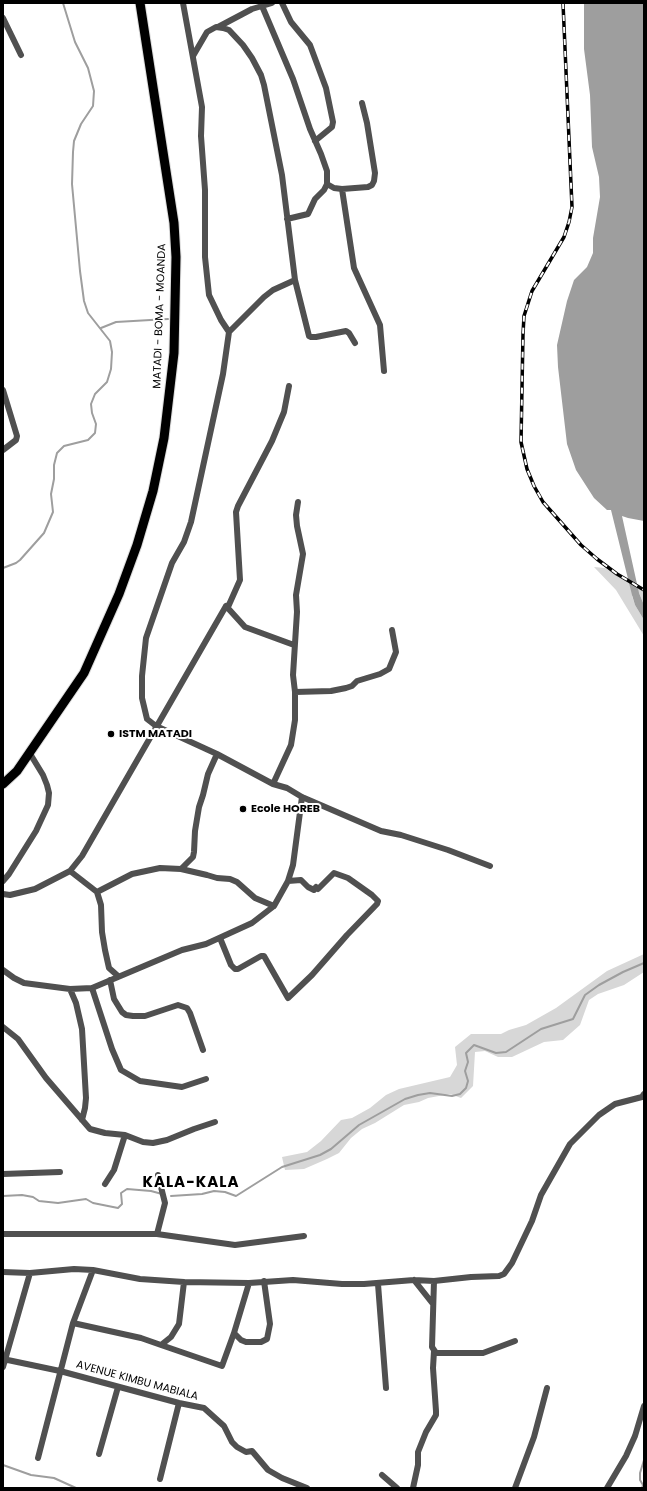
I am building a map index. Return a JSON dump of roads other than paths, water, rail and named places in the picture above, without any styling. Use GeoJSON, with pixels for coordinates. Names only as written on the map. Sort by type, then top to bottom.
{"type":"FeatureCollection","features":[{"type":"Feature","properties":{"kind":"highway","name":"MATADI - BOMA - MOANDA"},"geometry":{"type":"LineString","coordinates":[[3,784],[17,770],[84,673],[118,594],[137,544],[153,491],[164,438],[174,353],[176,257],[173,216],[140,3]]}},
{"type":"Feature","properties":{"kind":"street"},"geometry":{"type":"LineString","coordinates":[[183,3],[202,108],[205,183],[205,257],[208,288],[213,304],[229,332]]}},
{"type":"Feature","properties":{"kind":"street"},"geometry":{"type":"LineString","coordinates":[[193,56],[207,32],[252,9],[272,3]]}},
{"type":"Feature","properties":{"kind":"street"},"geometry":{"type":"LineString","coordinates":[[282,3],[291,22],[310,45],[326,88],[333,122],[332,127],[315,141]]}},
{"type":"Feature","properties":{"kind":"street"},"geometry":{"type":"LineString","coordinates":[[262,6],[293,79],[310,130],[327,171],[327,184],[324,190],[315,199],[308,214],[287,219]]}},
{"type":"Feature","properties":{"kind":"street"},"geometry":{"type":"LineString","coordinates":[[3,18],[21,55]]}},
{"type":"Feature","properties":{"kind":"street"},"geometry":{"type":"LineString","coordinates":[[216,28],[229,30],[242,45],[256,66],[264,85],[281,167],[295,280],[309,336],[316,337],[346,331],[355,343]]}},
{"type":"Feature","properties":{"kind":"street"},"geometry":{"type":"LineString","coordinates":[[327,184],[334,188],[342,189],[368,187],[372,185],[374,181],[375,173],[367,123],[362,103]]}},
{"type":"Feature","properties":{"kind":"street"},"geometry":{"type":"LineString","coordinates":[[342,189],[354,268],[380,325],[384,371]]}},
{"type":"Feature","properties":{"kind":"street"},"geometry":{"type":"LineString","coordinates":[[295,280],[273,290],[264,297],[229,332],[223,374],[191,522],[184,542],[172,563],[146,638],[142,676],[142,698],[147,719],[156,726],[217,754],[273,784],[287,788],[302,797],[381,831],[408,837],[490,866]]}},
{"type":"Feature","properties":{"kind":"street"},"geometry":{"type":"LineString","coordinates":[[3,894],[10,895],[35,889],[70,871],[82,856],[226,606],[228,607],[240,580],[236,512],[272,442],[284,412],[289,386]]}},
{"type":"Feature","properties":{"kind":"street"},"geometry":{"type":"LineString","coordinates":[[3,390],[17,436],[16,440],[3,450]]}},
{"type":"Feature","properties":{"kind":"street"},"geometry":{"type":"LineString","coordinates":[[273,784],[291,745],[295,720],[295,692],[293,675],[297,612],[296,587],[303,554],[297,526],[296,515],[298,502]]}},
{"type":"Feature","properties":{"kind":"street"},"geometry":{"type":"LineString","coordinates":[[226,606],[245,627],[294,645]]}},
{"type":"Feature","properties":{"kind":"street"},"geometry":{"type":"LineString","coordinates":[[295,692],[331,691],[346,688],[352,686],[357,681],[380,674],[389,669],[396,652],[392,630]]}},
{"type":"Feature","properties":{"kind":"street"},"geometry":{"type":"LineString","coordinates":[[3,881],[9,874],[36,830],[48,805],[48,785],[29,752]]}},
{"type":"Feature","properties":{"kind":"street"},"geometry":{"type":"LineString","coordinates":[[181,869],[192,857],[194,852],[195,831],[199,807],[208,774],[217,754]]}},
{"type":"Feature","properties":{"kind":"street"},"geometry":{"type":"LineString","coordinates":[[3,970],[24,983],[70,989],[92,988],[182,950],[206,944],[252,923],[274,906],[288,881],[293,865],[302,797]]}},
{"type":"Feature","properties":{"kind":"street"},"geometry":{"type":"LineString","coordinates":[[97,892],[132,874],[160,868],[181,869],[216,878],[230,879],[237,882],[255,898],[274,906]]}},
{"type":"Feature","properties":{"kind":"street"},"geometry":{"type":"LineString","coordinates":[[70,871],[97,892],[101,905],[104,950],[110,968],[118,976]]}},
{"type":"Feature","properties":{"kind":"street"},"geometry":{"type":"LineString","coordinates":[[220,938],[231,964],[235,969],[238,969],[261,956],[264,956],[288,998],[312,975],[377,904],[378,901],[348,878],[334,872],[318,889],[316,887],[314,890],[308,887],[301,880],[288,881]]}},
{"type":"Feature","properties":{"kind":"street"},"geometry":{"type":"LineString","coordinates":[[110,980],[114,999],[122,1012],[126,1015],[145,1016],[178,1005],[187,1008],[203,1050]]}},
{"type":"Feature","properties":{"kind":"street"},"geometry":{"type":"LineString","coordinates":[[92,988],[112,1049],[121,1070],[140,1081],[182,1087],[206,1079]]}},
{"type":"Feature","properties":{"kind":"street"},"geometry":{"type":"LineString","coordinates":[[70,989],[76,1003],[82,1029],[86,1098],[86,1108],[82,1120]]}},
{"type":"Feature","properties":{"kind":"street"},"geometry":{"type":"LineString","coordinates":[[3,1027],[18,1039],[46,1078],[90,1129],[125,1135],[143,1142],[153,1143],[167,1140],[216,1122]]}},
{"type":"Feature","properties":{"kind":"street"},"geometry":{"type":"LineString","coordinates":[[3,1272],[30,1273],[59,1269],[93,1270],[140,1279],[184,1282],[249,1283],[293,1280],[342,1284],[378,1284],[414,1280],[434,1281],[499,1276],[504,1274],[512,1263],[523,1241],[545,1185],[562,1161],[570,1144],[604,1112],[615,1104],[642,1097],[644,1094]]}},
{"type":"Feature","properties":{"kind":"street"},"geometry":{"type":"LineString","coordinates":[[105,1184],[114,1170],[125,1135]]}},
{"type":"Feature","properties":{"kind":"street"},"geometry":{"type":"LineString","coordinates":[[3,1174],[60,1172]]}},
{"type":"Feature","properties":{"kind":"street"},"geometry":{"type":"LineString","coordinates":[[157,1234],[165,1203],[158,1175]]}},
{"type":"Feature","properties":{"kind":"street"},"geometry":{"type":"LineString","coordinates":[[3,1234],[157,1234],[235,1245],[304,1236]]}},
{"type":"Feature","properties":{"kind":"street"},"geometry":{"type":"LineString","coordinates":[[38,1458],[73,1323],[93,1270]]}},
{"type":"Feature","properties":{"kind":"street"},"geometry":{"type":"LineString","coordinates":[[3,1367],[4,1359],[30,1273]]}},
{"type":"Feature","properties":{"kind":"street"},"geometry":{"type":"LineString","coordinates":[[414,1280],[433,1304]]}},
{"type":"Feature","properties":{"kind":"street"},"geometry":{"type":"LineString","coordinates":[[413,1488],[418,1465],[418,1452],[426,1432],[436,1415],[433,1368],[434,1351],[432,1347],[434,1281]]}},
{"type":"Feature","properties":{"kind":"street"},"geometry":{"type":"LineString","coordinates":[[161,1345],[171,1337],[179,1324],[184,1282]]}},
{"type":"Feature","properties":{"kind":"street"},"geometry":{"type":"LineString","coordinates":[[234,1333],[241,1340],[246,1342],[261,1342],[267,1339],[270,1324],[264,1282]]}},
{"type":"Feature","properties":{"kind":"street"},"geometry":{"type":"LineString","coordinates":[[73,1323],[141,1338],[222,1366],[234,1333],[249,1283]]}},
{"type":"Feature","properties":{"kind":"street"},"geometry":{"type":"LineString","coordinates":[[378,1284],[386,1388]]}},
{"type":"Feature","properties":{"kind":"street"},"geometry":{"type":"LineString","coordinates":[[434,1351],[441,1354],[483,1353],[515,1342]]}},
{"type":"Feature","properties":{"kind":"street","name":"AVENUE KIMBU MABIALA"},"geometry":{"type":"LineString","coordinates":[[4,1359],[60,1371],[179,1404],[204,1408],[224,1426],[232,1442],[237,1447],[246,1452],[252,1451],[262,1464],[275,1475],[307,1488]]}},
{"type":"Feature","properties":{"kind":"street"},"geometry":{"type":"LineString","coordinates":[[99,1454],[118,1387]]}},
{"type":"Feature","properties":{"kind":"street"},"geometry":{"type":"LineString","coordinates":[[515,1488],[534,1437],[547,1388]]}},
{"type":"Feature","properties":{"kind":"street"},"geometry":{"type":"LineString","coordinates":[[160,1479],[179,1404]]}},
{"type":"Feature","properties":{"kind":"street"},"geometry":{"type":"LineString","coordinates":[[607,1488],[622,1466],[644,1406]]}},
{"type":"Feature","properties":{"kind":"street"},"geometry":{"type":"LineString","coordinates":[[382,1475],[397,1488]]}},
{"type":"Feature","properties":{"kind":"waterway"},"geometry":{"type":"LineString","coordinates":[[3,568],[20,560],[44,533],[53,512],[51,494],[54,479],[54,465],[57,453],[64,446],[88,440],[95,433],[96,424],[92,413],[91,404],[95,394],[107,382],[111,369],[112,352],[110,341],[88,313],[84,301],[72,184],[74,141],[81,124],[93,106],[94,91],[88,68],[75,42],[63,3]]}},
{"type":"Feature","properties":{"kind":"waterway"},"geometry":{"type":"LineString","coordinates":[[101,328],[116,322],[168,319]]}},
{"type":"Feature","properties":{"kind":"waterway"},"geometry":{"type":"LineString","coordinates":[[171,1196],[202,1194],[214,1191],[225,1192],[236,1196],[282,1167],[320,1155],[331,1149],[359,1125],[405,1099],[430,1093],[452,1096],[460,1094],[466,1088],[468,1081],[465,1071],[468,1062],[466,1053],[474,1045],[496,1053],[506,1052],[541,1029],[573,1019],[585,995],[599,985],[644,963]]}},
{"type":"Feature","properties":{"kind":"waterway"},"geometry":{"type":"LineString","coordinates":[[3,1196],[22,1195],[33,1197],[39,1201],[58,1203],[86,1199],[93,1203],[118,1208],[122,1204],[121,1193],[127,1189],[151,1191],[162,1194]]}},
{"type":"Feature","properties":{"kind":"waterway"},"geometry":{"type":"LineString","coordinates":[[642,1488],[643,1485],[640,1480],[640,1473],[644,1460]]}},
{"type":"Feature","properties":{"kind":"waterway"},"geometry":{"type":"LineString","coordinates":[[3,1465],[31,1475],[54,1478],[76,1488]]}},
{"type":"Feature","properties":{"kind":"railway"},"geometry":{"type":"LineString","coordinates":[[563,3],[572,207],[564,237],[532,291],[524,316],[521,442],[527,469],[543,502],[581,545],[597,559],[617,574],[644,590]]}},
{"type":"Feature","properties":{"kind":"place","name":"ISTM MATADI"},"geometry":{"type":"Point","coordinates":[111,734]}},
{"type":"Feature","properties":{"kind":"place","name":"Ecole HOREB"},"geometry":{"type":"Point","coordinates":[243,809]}},
{"type":"Feature","properties":{"kind":"district","name":"KALA-KALA"},"geometry":{"type":"Point","coordinates":[191,1183]}}]}
